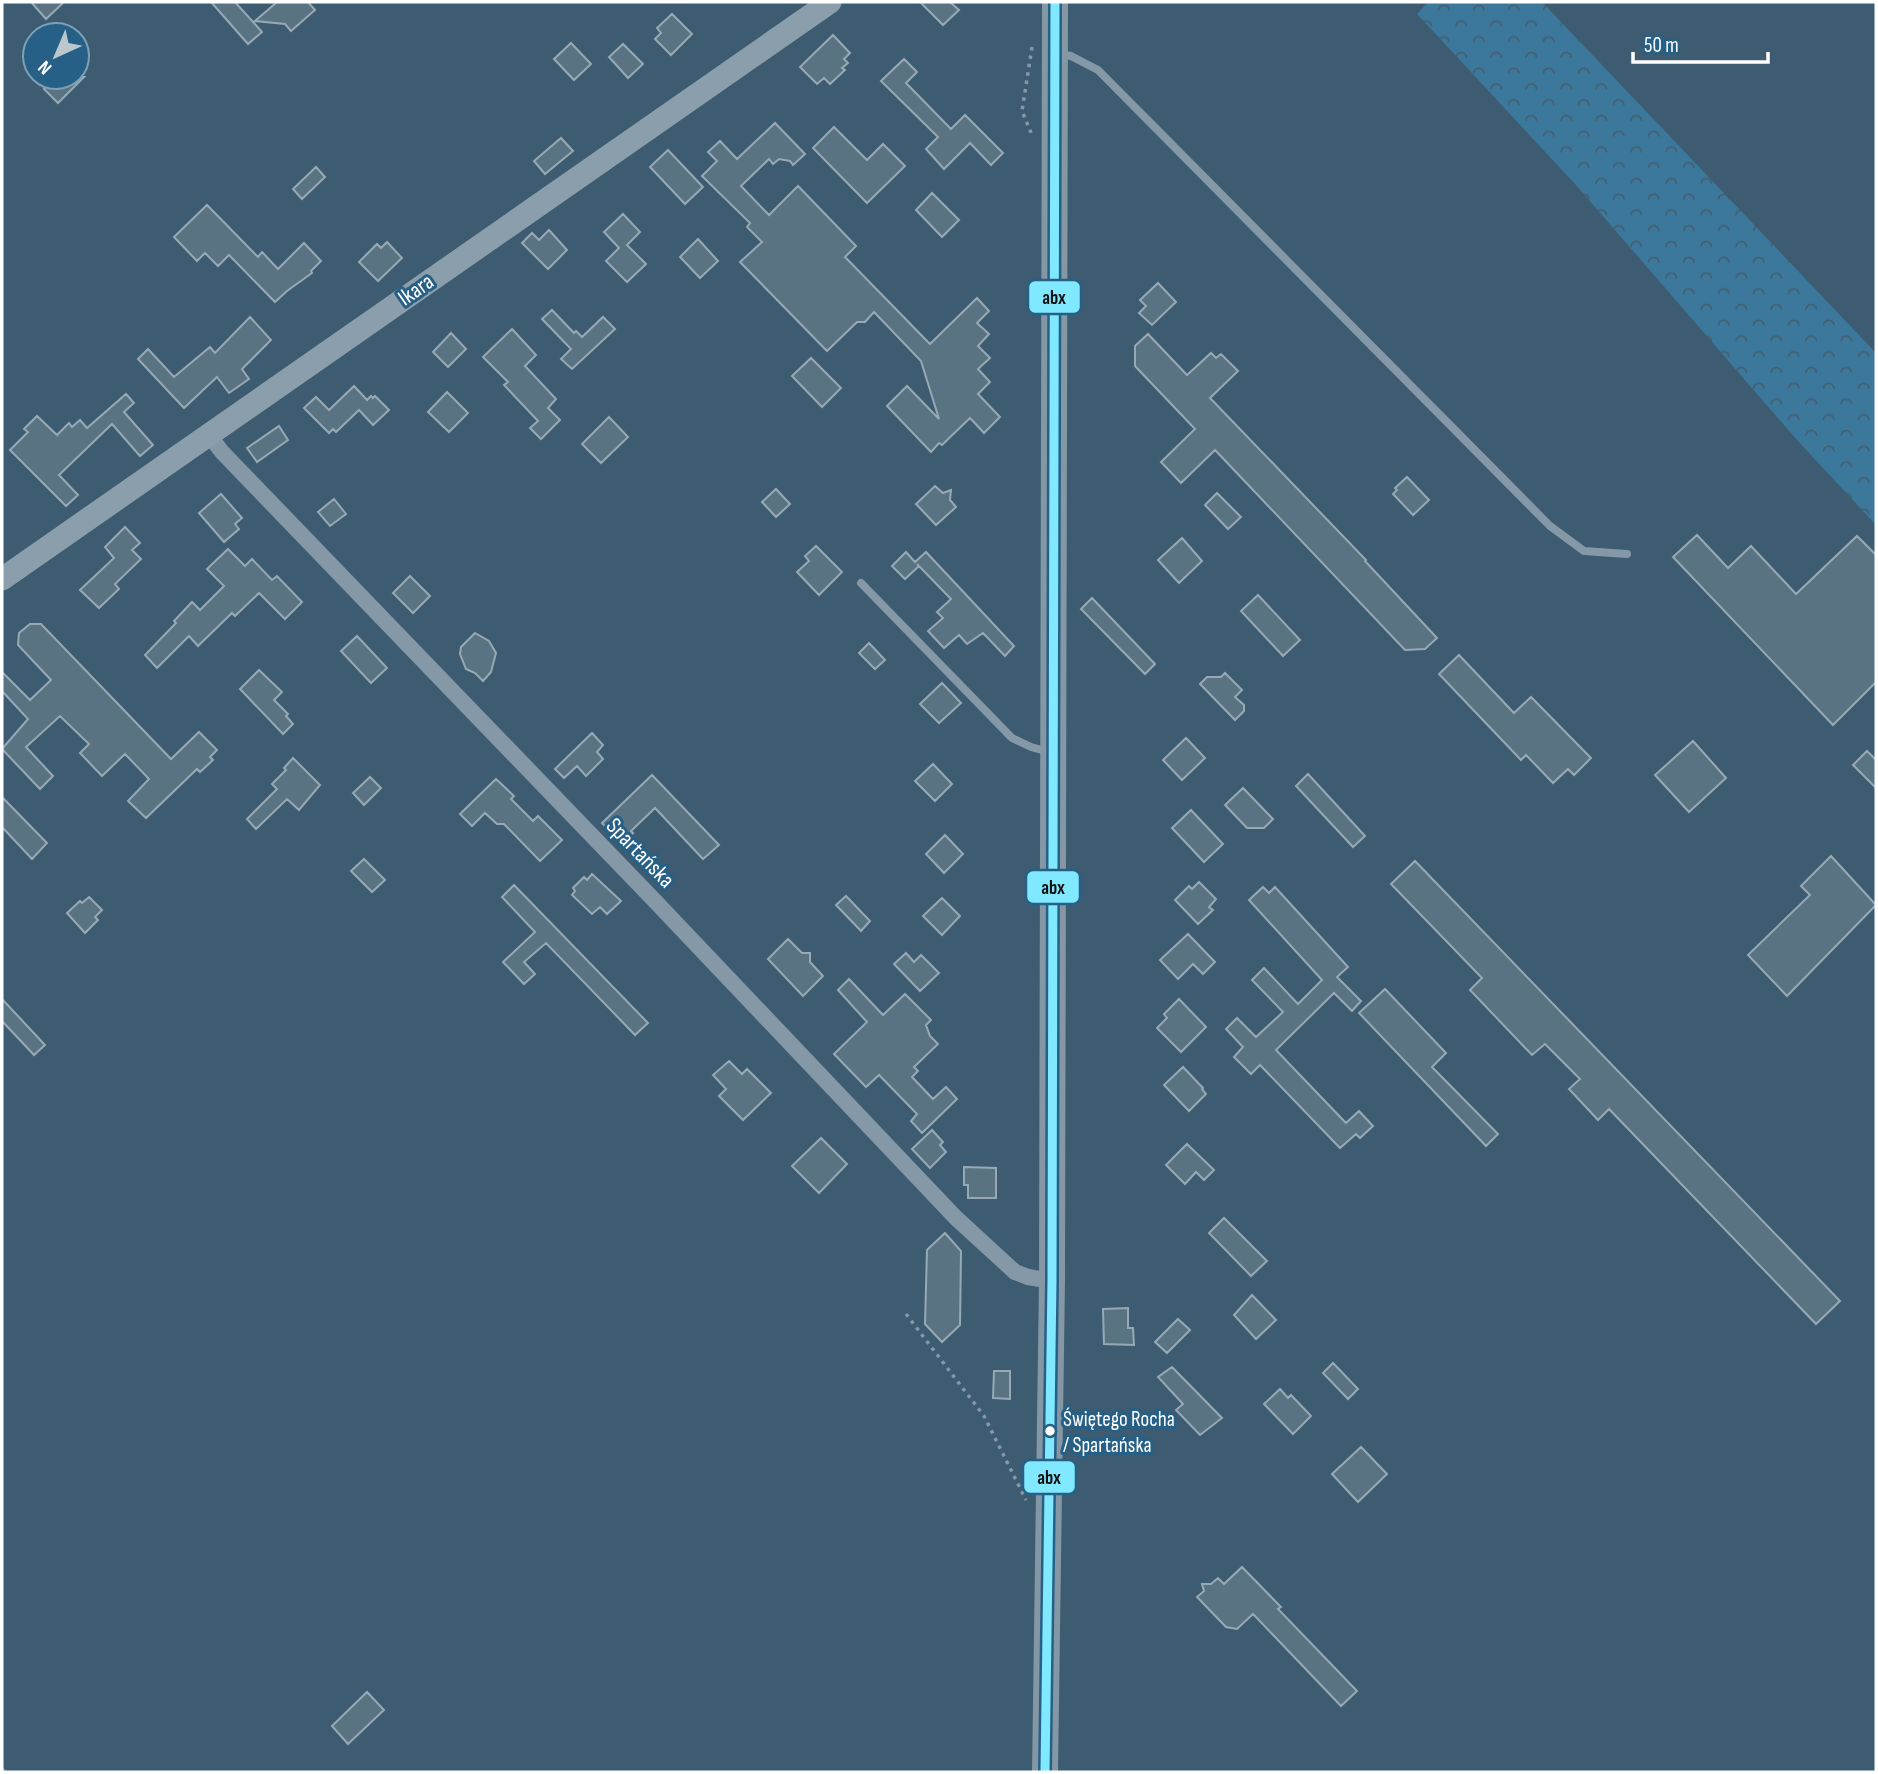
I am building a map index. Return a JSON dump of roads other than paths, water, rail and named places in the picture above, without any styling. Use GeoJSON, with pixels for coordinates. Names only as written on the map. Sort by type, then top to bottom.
{"type":"FeatureCollection","features":[{"type":"Feature","properties":{"kind":"main road"},"geometry":{"type":"LineString","coordinates":[[1045,1772],[1052,1282],[1055,2]]}},
{"type":"Feature","properties":{"kind":"street","name":"Ikara"},"geometry":{"type":"LineString","coordinates":[[2,579],[830,2]]}},
{"type":"Feature","properties":{"kind":"street","name":"Spartańska"},"geometry":{"type":"LineString","coordinates":[[209,435],[222,452],[956,1218],[1015,1272],[1052,1282]]}},
{"type":"Feature","properties":{"kind":"lane"},"geometry":{"type":"LineString","coordinates":[[1055,54],[1071,56],[1098,70],[1550,526],[1584,551],[1627,554]]}},
{"type":"Feature","properties":{"kind":"lane"},"geometry":{"type":"LineString","coordinates":[[861,583],[1012,738],[1053,753]]}},
{"type":"Feature","properties":{"kind":"place","name":"Świętego Rocha / Spartańska"},"geometry":{"type":"Point","coordinates":[1050,1431]}}]}
